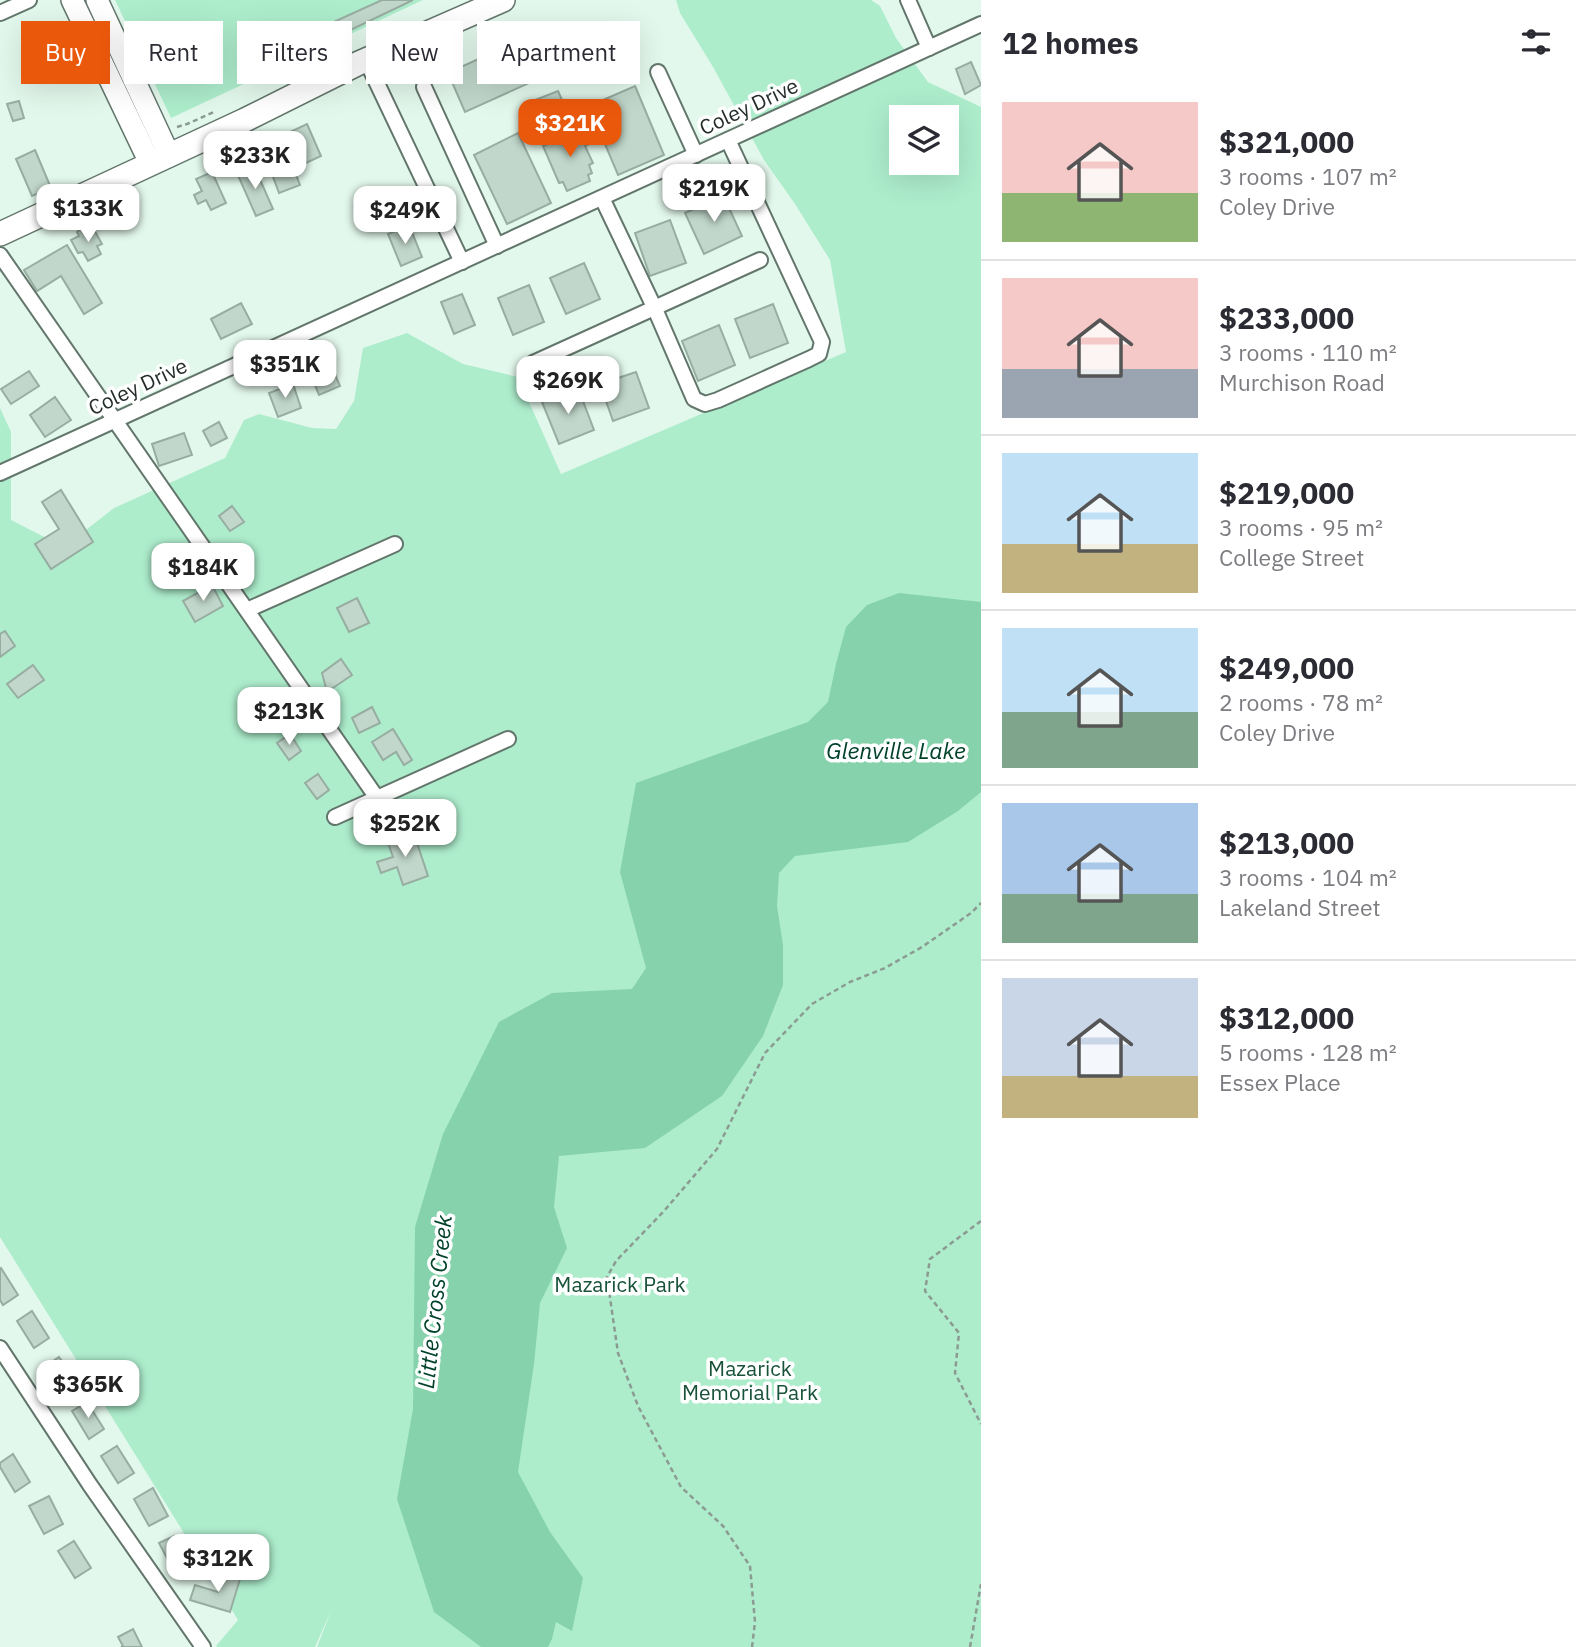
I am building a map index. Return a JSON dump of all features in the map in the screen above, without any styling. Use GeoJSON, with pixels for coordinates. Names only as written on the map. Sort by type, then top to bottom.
{"type":"FeatureCollection","features":[{"type":"Feature","properties":{"kind":"main road"},"geometry":{"type":"LineString","coordinates":[[455,21],[503,0]]}},
{"type":"Feature","properties":{"kind":"main road"},"geometry":{"type":"LineString","coordinates":[[0,234],[245,120],[366,60]]}},
{"type":"Feature","properties":{"kind":"street"},"geometry":{"type":"LineString","coordinates":[[0,13],[29,0]]}},
{"type":"Feature","properties":{"kind":"street"},"geometry":{"type":"LineString","coordinates":[[72,0],[160,159]]}},
{"type":"Feature","properties":{"kind":"street"},"geometry":{"type":"LineString","coordinates":[[97,0],[160,159]]}},
{"type":"Feature","properties":{"kind":"street"},"geometry":{"type":"LineString","coordinates":[[908,0],[929,48]]}},
{"type":"Feature","properties":{"kind":"street","name":"Coley Drive"},"geometry":{"type":"LineString","coordinates":[[0,473],[981,24]]}},
{"type":"Feature","properties":{"kind":"street"},"geometry":{"type":"LineString","coordinates":[[658,72],[696,155]]}},
{"type":"Feature","properties":{"kind":"street"},"geometry":{"type":"LineString","coordinates":[[377,84],[462,262]]}},
{"type":"Feature","properties":{"kind":"street"},"geometry":{"type":"LineString","coordinates":[[424,87],[497,246]]}},
{"type":"Feature","properties":{"kind":"street"},"geometry":{"type":"LineString","coordinates":[[602,198],[655,309],[694,400],[705,404],[718,400],[819,354],[822,342],[728,140]]}},
{"type":"Feature","properties":{"kind":"street"},"geometry":{"type":"LineString","coordinates":[[0,255],[377,798]]}},
{"type":"Feature","properties":{"kind":"street"},"geometry":{"type":"LineString","coordinates":[[533,363],[760,260]]}},
{"type":"Feature","properties":{"kind":"street"},"geometry":{"type":"LineString","coordinates":[[247,610],[394,544]]}},
{"type":"Feature","properties":{"kind":"street"},"geometry":{"type":"LineString","coordinates":[[335,817],[508,739]]}},
{"type":"Feature","properties":{"kind":"street"},"geometry":{"type":"LineString","coordinates":[[0,1348],[90,1485],[203,1647]]}},
{"type":"Feature","properties":{"kind":"path"},"geometry":{"type":"LineString","coordinates":[[170,127],[187,124],[225,107]]}},
{"type":"Feature","properties":{"kind":"path"},"geometry":{"type":"LineString","coordinates":[[752,1647],[755,1622],[750,1566],[723,1526],[681,1488],[638,1406],[618,1353],[607,1277],[616,1261],[664,1211],[717,1149],[765,1053],[812,1004],[922,947],[981,903]]}},
{"type":"Feature","properties":{"kind":"path"},"geometry":{"type":"LineString","coordinates":[[981,1220],[930,1259],[925,1291],[959,1333],[955,1373],[981,1424]]}},
{"type":"Feature","properties":{"kind":"path"},"geometry":{"type":"LineString","coordinates":[[970,1647],[981,1584]]}},
{"type":"Feature","properties":{"kind":"green space"},"geometry":{"type":"Polygon","coordinates":[[[115,0],[423,0],[378,21],[366,21],[366,27],[352,33],[352,21],[237,21],[237,84],[244,84],[171,118],[155,84],[223,84],[223,21],[125,21],[115,0]]]}},
{"type":"Feature","properties":{"kind":"green space","name":"Mazarick Park"},"geometry":{"type":"Polygon","coordinates":[[[676,0],[871,0],[880,6],[896,38],[928,82],[981,107],[981,1647],[317,1647],[331,1611],[315,1647],[217,1647],[238,1620],[0,1237],[0,408],[11,432],[11,520],[64,547],[114,508],[225,458],[244,420],[259,414],[312,428],[336,429],[354,401],[363,348],[407,333],[463,364],[518,377],[561,474],[846,352],[830,260],[764,160],[680,13],[676,0]]]}},
{"type":"Feature","properties":{"kind":"water","name":"Glenville Lake"},"geometry":{"type":"Polygon","coordinates":[[[899,593],[981,602],[981,792],[958,811],[908,842],[795,856],[779,873],[777,906],[783,945],[783,985],[763,1036],[722,1096],[645,1148],[559,1156],[554,1207],[567,1248],[540,1303],[518,1472],[550,1532],[583,1578],[572,1631],[556,1622],[548,1647],[481,1647],[434,1612],[397,1499],[413,1409],[415,1227],[443,1134],[499,1022],[552,993],[632,989],[646,968],[620,872],[636,783],[808,722],[828,702],[846,627],[867,605],[899,593]]]}},
{"type":"Feature","properties":{"kind":"building"},"geometry":{"type":"Polygon","coordinates":[[[382,0],[413,0],[352,29],[352,21],[336,21],[382,0]]]}},
{"type":"Feature","properties":{"kind":"building"},"geometry":{"type":"Polygon","coordinates":[[[477,60],[477,84],[527,84],[465,112],[453,84],[463,84],[463,66],[477,60]]]}},
{"type":"Feature","properties":{"kind":"building"},"geometry":{"type":"Polygon","coordinates":[[[971,62],[981,85],[965,94],[956,69],[971,62]]]}},
{"type":"Feature","properties":{"kind":"building"},"geometry":{"type":"Polygon","coordinates":[[[635,86],[664,155],[618,175],[589,106],[635,86]]]}},
{"type":"Feature","properties":{"kind":"building"},"geometry":{"type":"Polygon","coordinates":[[[558,91],[562,100],[557,101],[559,106],[542,113],[534,110],[535,100],[558,91]]]}},
{"type":"Feature","properties":{"kind":"building"},"geometry":{"type":"Polygon","coordinates":[[[19,101],[24,118],[13,121],[7,104],[19,101]]]}},
{"type":"Feature","properties":{"kind":"building"},"geometry":{"type":"Polygon","coordinates":[[[307,124],[321,156],[304,164],[290,132],[307,124]]]}},
{"type":"Feature","properties":{"kind":"building"},"geometry":{"type":"Polygon","coordinates":[[[566,130],[569,136],[583,130],[589,144],[585,146],[593,163],[589,165],[592,173],[588,175],[590,181],[567,191],[563,182],[559,183],[543,146],[556,141],[554,135],[566,130]]]}},
{"type":"Feature","properties":{"kind":"building"},"geometry":{"type":"Polygon","coordinates":[[[518,133],[551,203],[507,224],[474,155],[518,133]]]}},
{"type":"Feature","properties":{"kind":"building"},"geometry":{"type":"Polygon","coordinates":[[[35,150],[51,188],[32,196],[16,159],[35,150]]]}},
{"type":"Feature","properties":{"kind":"building"},"geometry":{"type":"Polygon","coordinates":[[[288,155],[300,185],[279,193],[268,163],[288,155]]]}},
{"type":"Feature","properties":{"kind":"building"},"geometry":{"type":"Polygon","coordinates":[[[254,166],[273,209],[256,216],[237,173],[254,166]]]}},
{"type":"Feature","properties":{"kind":"building"},"geometry":{"type":"Polygon","coordinates":[[[212,172],[226,203],[211,210],[206,200],[198,204],[194,195],[202,191],[196,179],[212,172]]]}},
{"type":"Feature","properties":{"kind":"building"},"geometry":{"type":"Polygon","coordinates":[[[723,195],[742,236],[704,254],[685,213],[723,195]]]}},
{"type":"Feature","properties":{"kind":"building"},"geometry":{"type":"Polygon","coordinates":[[[670,220],[686,263],[650,276],[635,233],[670,220]]]}},
{"type":"Feature","properties":{"kind":"building"},"geometry":{"type":"Polygon","coordinates":[[[409,225],[422,257],[401,266],[388,234],[409,225]]]}},
{"type":"Feature","properties":{"kind":"building"},"geometry":{"type":"Polygon","coordinates":[[[93,228],[102,244],[97,246],[101,254],[88,261],[83,252],[78,253],[71,240],[79,236],[77,232],[81,229],[83,233],[93,228]]]}},
{"type":"Feature","properties":{"kind":"building"},"geometry":{"type":"Polygon","coordinates":[[[67,245],[102,303],[84,314],[61,276],[37,291],[24,270],[67,245]]]}},
{"type":"Feature","properties":{"kind":"building"},"geometry":{"type":"Polygon","coordinates":[[[584,263],[600,299],[566,314],[550,278],[584,263]]]}},
{"type":"Feature","properties":{"kind":"building"},"geometry":{"type":"Polygon","coordinates":[[[529,285],[544,322],[513,335],[498,298],[529,285]]]}},
{"type":"Feature","properties":{"kind":"building"},"geometry":{"type":"Polygon","coordinates":[[[462,294],[475,325],[454,334],[441,302],[462,294]]]}},
{"type":"Feature","properties":{"kind":"building"},"geometry":{"type":"Polygon","coordinates":[[[241,303],[252,324],[221,339],[211,319],[241,303]]]}},
{"type":"Feature","properties":{"kind":"building"},"geometry":{"type":"Polygon","coordinates":[[[773,304],[788,343],[750,358],[735,319],[773,304]]]}},
{"type":"Feature","properties":{"kind":"building"},"geometry":{"type":"Polygon","coordinates":[[[719,325],[735,365],[698,381],[682,341],[719,325]]]}},
{"type":"Feature","properties":{"kind":"building"},"geometry":{"type":"Polygon","coordinates":[[[326,354],[340,386],[319,395],[306,363],[326,354]]]}},
{"type":"Feature","properties":{"kind":"building"},"geometry":{"type":"Polygon","coordinates":[[[29,371],[39,386],[11,404],[1,389],[29,371]]]}},
{"type":"Feature","properties":{"kind":"building"},"geometry":{"type":"Polygon","coordinates":[[[636,372],[649,408],[613,421],[600,384],[636,372]]]}},
{"type":"Feature","properties":{"kind":"building"},"geometry":{"type":"Polygon","coordinates":[[[293,384],[301,408],[278,417],[269,393],[293,384]]]}},
{"type":"Feature","properties":{"kind":"building"},"geometry":{"type":"Polygon","coordinates":[[[578,388],[594,430],[559,444],[542,402],[578,388]]]}},
{"type":"Feature","properties":{"kind":"building"},"geometry":{"type":"Polygon","coordinates":[[[55,397],[71,420],[45,437],[30,415],[55,397]]]}},
{"type":"Feature","properties":{"kind":"building"},"geometry":{"type":"Polygon","coordinates":[[[219,422],[227,438],[211,446],[203,431],[219,422]]]}},
{"type":"Feature","properties":{"kind":"building"},"geometry":{"type":"Polygon","coordinates":[[[184,433],[192,455],[159,466],[152,444],[184,433]]]}},
{"type":"Feature","properties":{"kind":"building"},"geometry":{"type":"Polygon","coordinates":[[[61,490],[93,542],[51,569],[35,544],[59,529],[42,502],[61,490]]]}},
{"type":"Feature","properties":{"kind":"building"},"geometry":{"type":"Polygon","coordinates":[[[232,506],[244,522],[230,531],[219,516],[232,506]]]}},
{"type":"Feature","properties":{"kind":"building"},"geometry":{"type":"Polygon","coordinates":[[[212,585],[223,606],[195,622],[183,601],[212,585]]]}},
{"type":"Feature","properties":{"kind":"building"},"geometry":{"type":"Polygon","coordinates":[[[357,598],[369,623],[349,632],[337,608],[357,598]]]}},
{"type":"Feature","properties":{"kind":"building"},"geometry":{"type":"Polygon","coordinates":[[[5,631],[15,646],[0,657],[0,634],[5,631]]]}},
{"type":"Feature","properties":{"kind":"building"},"geometry":{"type":"Polygon","coordinates":[[[341,659],[352,675],[327,692],[322,673],[341,659]]]}},
{"type":"Feature","properties":{"kind":"building"},"geometry":{"type":"Polygon","coordinates":[[[33,665],[44,680],[18,698],[7,684],[33,665]]]}},
{"type":"Feature","properties":{"kind":"building"},"geometry":{"type":"Polygon","coordinates":[[[372,707],[380,723],[359,733],[352,718],[372,707]]]}},
{"type":"Feature","properties":{"kind":"building"},"geometry":{"type":"Polygon","coordinates":[[[393,729],[412,760],[404,765],[396,752],[383,760],[372,742],[393,729]]]}},
{"type":"Feature","properties":{"kind":"building"},"geometry":{"type":"Polygon","coordinates":[[[290,734],[301,751],[289,760],[277,743],[290,734]]]}},
{"type":"Feature","properties":{"kind":"building"},"geometry":{"type":"Polygon","coordinates":[[[318,774],[329,790],[317,799],[305,783],[318,774]]]}},
{"type":"Feature","properties":{"kind":"building"},"geometry":{"type":"Polygon","coordinates":[[[413,831],[428,876],[403,885],[397,867],[381,873],[377,862],[393,857],[387,840],[413,831]]]}},
{"type":"Feature","properties":{"kind":"building"},"geometry":{"type":"Polygon","coordinates":[[[1,1268],[18,1295],[3,1305],[0,1300],[1,1268]]]}},
{"type":"Feature","properties":{"kind":"building"},"geometry":{"type":"Polygon","coordinates":[[[32,1311],[49,1338],[34,1348],[17,1321],[32,1311]]]}},
{"type":"Feature","properties":{"kind":"building"},"geometry":{"type":"Polygon","coordinates":[[[59,1357],[78,1383],[60,1395],[42,1369],[59,1357]]]}},
{"type":"Feature","properties":{"kind":"building"},"geometry":{"type":"Polygon","coordinates":[[[87,1402],[104,1429],[89,1439],[72,1411],[87,1402]]]}},
{"type":"Feature","properties":{"kind":"building"},"geometry":{"type":"Polygon","coordinates":[[[117,1446],[134,1473],[118,1483],[101,1456],[117,1446]]]}},
{"type":"Feature","properties":{"kind":"building"},"geometry":{"type":"Polygon","coordinates":[[[13,1454],[30,1482],[15,1492],[0,1467],[0,1463],[13,1454]]]}},
{"type":"Feature","properties":{"kind":"building"},"geometry":{"type":"Polygon","coordinates":[[[153,1488],[168,1516],[149,1526],[134,1499],[153,1488]]]}},
{"type":"Feature","properties":{"kind":"building"},"geometry":{"type":"Polygon","coordinates":[[[49,1496],[63,1524],[44,1534],[29,1506],[49,1496]]]}},
{"type":"Feature","properties":{"kind":"building"},"geometry":{"type":"Polygon","coordinates":[[[174,1536],[185,1556],[170,1564],[159,1543],[174,1536]]]}},
{"type":"Feature","properties":{"kind":"building"},"geometry":{"type":"Polygon","coordinates":[[[74,1541],[91,1568],[75,1578],[58,1551],[74,1541]]]}},
{"type":"Feature","properties":{"kind":"building"},"geometry":{"type":"Polygon","coordinates":[[[223,1574],[240,1579],[230,1612],[190,1600],[195,1585],[218,1592],[223,1574]]]}},
{"type":"Feature","properties":{"kind":"building"},"geometry":{"type":"Polygon","coordinates":[[[133,1629],[142,1647],[121,1647],[123,1646],[118,1637],[133,1629]]]}},
{"type":"Feature","properties":{"kind":"water label","name":"Little Cross Creek"},"geometry":{"type":"Point","coordinates":[435,1302]}},
{"type":"Feature","properties":{"kind":"park label","name":"Mazarick Memorial Park"},"geometry":{"type":"Point","coordinates":[750,1381]}}]}
